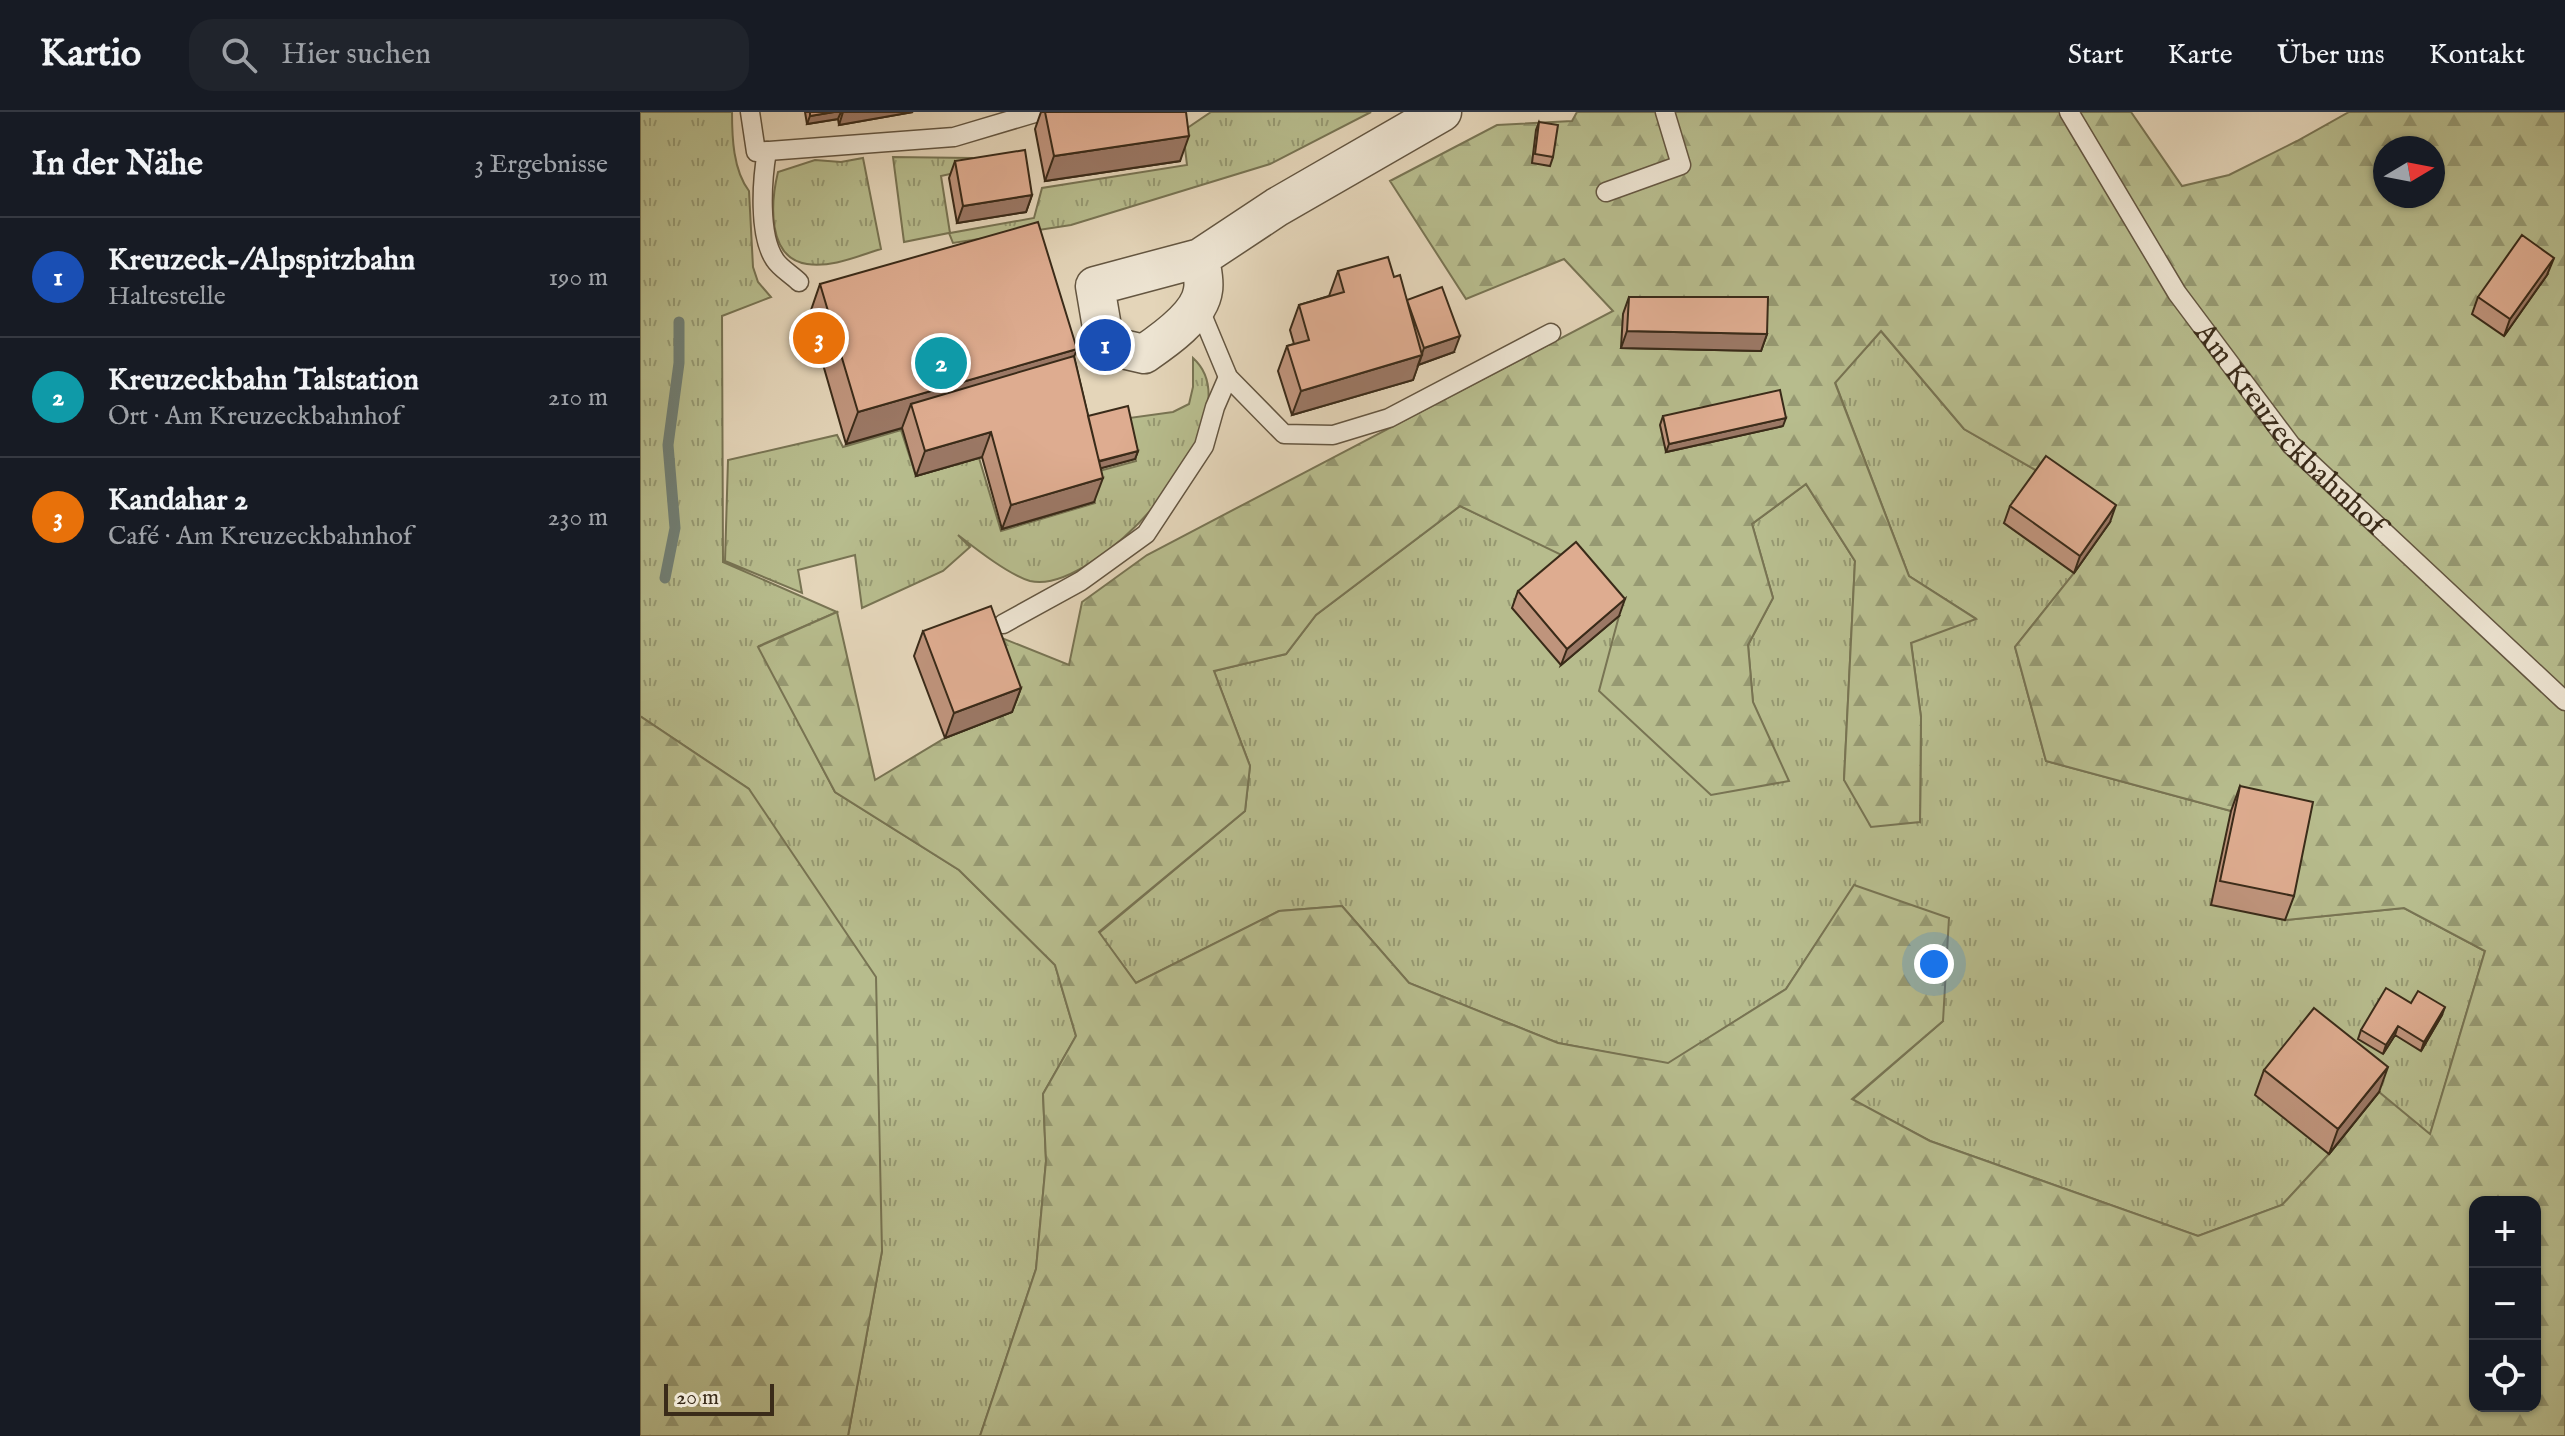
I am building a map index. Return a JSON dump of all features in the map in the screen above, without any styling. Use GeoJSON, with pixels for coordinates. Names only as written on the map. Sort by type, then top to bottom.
{"type":"FeatureCollection","features":[{"type":"Feature","properties":{"kind":"street"},"geometry":{"type":"LineString","coordinates":[[1200,258],[1204,290],[1198,305],[1174,333],[1144,354],[1105,345],[1095,286],[1200,258],[1277,207],[1442,112]]}},
{"type":"Feature","properties":{"kind":"lane"},"geometry":{"type":"LineString","coordinates":[[750,112],[756,152],[954,137],[1038,112]]}},
{"type":"Feature","properties":{"kind":"lane"},"geometry":{"type":"LineString","coordinates":[[1606,192],[1681,165],[1665,112]]}},
{"type":"Feature","properties":{"kind":"lane","name":"Am Kreuzeckbahnhof"},"geometry":{"type":"LineString","coordinates":[[2069,112],[2177,293],[2291,445],[2565,701]]}},
{"type":"Feature","properties":{"kind":"lane"},"geometry":{"type":"LineString","coordinates":[[767,151],[762,179],[765,233],[775,260],[799,282]]}},
{"type":"Feature","properties":{"kind":"lane"},"geometry":{"type":"LineString","coordinates":[[1198,305],[1228,377],[1284,434],[1333,435],[1389,418],[1551,333]]}},
{"type":"Feature","properties":{"kind":"lane"},"geometry":{"type":"LineString","coordinates":[[1003,624],[1081,581],[1146,534],[1204,446],[1215,407],[1228,377]]}},
{"type":"Feature","properties":{"kind":"green space"},"geometry":{"type":"Polygon","coordinates":[[[640,112],[732,112],[737,163],[749,191],[753,267],[758,282],[771,297],[722,316],[723,562],[837,612],[759,646],[835,792],[959,870],[1055,965],[1076,1036],[1043,1094],[1046,1161],[1036,1269],[980,1436],[848,1436],[882,1251],[749,789],[640,716],[640,112]]]}},
{"type":"Feature","properties":{"kind":"green space"},"geometry":{"type":"Polygon","coordinates":[[[1211,112],[1371,112],[1270,164],[1071,225],[953,243],[949,233],[904,242],[893,157],[972,158],[977,168],[941,176],[950,233],[1034,218],[1042,188],[1187,165],[1183,131],[1211,112]]]}},
{"type":"Feature","properties":{"kind":"green space"},"geometry":{"type":"Polygon","coordinates":[[[1577,112],[2131,112],[2182,186],[2229,175],[2349,112],[2565,112],[2565,1436],[980,1436],[1036,1269],[1046,1161],[1043,1094],[1076,1036],[1055,965],[959,870],[835,792],[758,647],[837,612],[875,780],[945,738],[1012,712],[982,630],[1069,665],[1082,602],[1147,555],[1613,311],[1564,259],[1466,299],[1390,181],[1497,125],[1572,121],[1577,112]],[[1881,331],[1835,383],[1909,576],[1976,619],[1911,643],[1921,717],[1920,822],[1871,827],[1844,780],[1855,561],[1806,484],[1752,524],[1773,598],[1748,645],[1753,702],[1789,781],[1711,795],[1599,691],[1619,616],[1570,559],[1460,506],[1316,615],[1286,654],[1214,671],[1250,766],[1245,811],[1099,932],[1136,983],[1279,911],[1342,906],[1409,983],[1558,1043],[1668,1063],[1786,989],[1854,885],[1949,918],[1943,1021],[1852,1099],[1930,1141],[2198,1236],[2282,1205],[2329,1154],[2379,1092],[2430,1134],[2485,951],[2404,908],[2285,920],[2304,826],[2231,811],[2046,761],[2015,647],[2074,573],[2004,523],[2039,472],[1964,429],[1881,331]]]}},
{"type":"Feature","properties":{"kind":"green space"},"geometry":{"type":"Polygon","coordinates":[[[863,158],[881,249],[825,264],[794,260],[784,251],[774,227],[778,172],[815,160],[841,162],[863,158]]]}},
{"type":"Feature","properties":{"kind":"green space"},"geometry":{"type":"Polygon","coordinates":[[[1881,331],[1964,429],[2039,472],[2074,573],[2015,647],[2046,761],[2231,811],[2304,826],[2285,920],[2404,908],[2485,951],[2430,1135],[2329,1154],[2282,1205],[2198,1236],[1930,1141],[1852,1100],[1943,1021],[1855,885],[1786,989],[1668,1064],[1558,1043],[1409,983],[1342,906],[1279,911],[1136,983],[1099,933],[1245,811],[1250,766],[1214,671],[1286,654],[1316,615],[1460,506],[1570,558],[1788,781],[1753,703],[1748,645],[1773,598],[1752,524],[1806,484],[1855,561],[1844,780],[1920,822],[1921,717],[1911,642],[1975,618],[1909,576],[1835,382],[1881,331]]]}},
{"type":"Feature","properties":{"kind":"green space"},"geometry":{"type":"Polygon","coordinates":[[[1193,358],[1208,385],[1205,420],[1188,459],[1161,498],[1128,533],[1093,561],[1059,578],[1030,581],[1022,578],[958,535],[970,547],[943,571],[862,608],[855,555],[798,570],[802,593],[725,561],[728,460],[837,435],[843,447],[901,430],[916,476],[979,458],[1001,531],[1095,503],[1088,474],[1136,461],[1129,418],[1173,412],[1189,404],[1193,387],[1193,358]]]}},
{"type":"Feature","properties":{"kind":"green space"},"geometry":{"type":"Polygon","coordinates":[[[640,716],[749,789],[876,977],[882,1251],[848,1436],[640,1436],[640,716]]]}},
{"type":"Feature","properties":{"kind":"building"},"geometry":{"type":"Polygon","coordinates":[[[810,112],[834,112],[810,116],[810,112]]]}},
{"type":"Feature","properties":{"kind":"building"},"geometry":{"type":"Polygon","coordinates":[[[1045,112],[1186,112],[1189,136],[1054,156],[1045,112]]]}},
{"type":"Feature","properties":{"kind":"building"},"geometry":{"type":"Polygon","coordinates":[[[1539,122],[1558,125],[1553,157],[1535,154],[1539,122]]]}},
{"type":"Feature","properties":{"kind":"building"},"geometry":{"type":"Polygon","coordinates":[[[1025,150],[1032,195],[963,206],[955,161],[1025,150]]]}},
{"type":"Feature","properties":{"kind":"building"},"geometry":{"type":"Polygon","coordinates":[[[1038,222],[1077,349],[858,412],[820,284],[1038,222]]]}},
{"type":"Feature","properties":{"kind":"building"},"geometry":{"type":"Polygon","coordinates":[[[2522,235],[2554,258],[2510,319],[2478,297],[2522,235]]]}},
{"type":"Feature","properties":{"kind":"building"},"geometry":{"type":"Polygon","coordinates":[[[1388,257],[1394,277],[1400,275],[1422,355],[1301,391],[1287,346],[1309,340],[1299,305],[1344,292],[1338,271],[1388,257]]]}},
{"type":"Feature","properties":{"kind":"building"},"geometry":{"type":"Polygon","coordinates":[[[1442,287],[1460,336],[1424,348],[1407,300],[1442,287]]]}},
{"type":"Feature","properties":{"kind":"building"},"geometry":{"type":"Polygon","coordinates":[[[1629,297],[1768,297],[1767,334],[1627,331],[1629,297]]]}},
{"type":"Feature","properties":{"kind":"building"},"geometry":{"type":"Polygon","coordinates":[[[1074,356],[1103,478],[1011,505],[991,432],[925,451],[911,404],[1074,356]]]}},
{"type":"Feature","properties":{"kind":"building"},"geometry":{"type":"Polygon","coordinates":[[[1780,390],[1786,418],[1669,444],[1663,416],[1780,390]]]}},
{"type":"Feature","properties":{"kind":"building"},"geometry":{"type":"Polygon","coordinates":[[[1128,406],[1138,451],[1099,461],[1088,416],[1128,406]]]}},
{"type":"Feature","properties":{"kind":"building"},"geometry":{"type":"Polygon","coordinates":[[[2046,456],[2116,505],[2080,556],[2010,506],[2046,456]]]}},
{"type":"Feature","properties":{"kind":"building"},"geometry":{"type":"Polygon","coordinates":[[[1576,542],[1625,599],[1567,649],[1518,591],[1576,542]]]}},
{"type":"Feature","properties":{"kind":"building"},"geometry":{"type":"Polygon","coordinates":[[[991,606],[1021,688],[954,713],[923,631],[991,606]]]}},
{"type":"Feature","properties":{"kind":"building"},"geometry":{"type":"Polygon","coordinates":[[[2240,786],[2313,802],[2294,896],[2220,881],[2240,786]]]}},
{"type":"Feature","properties":{"kind":"building"},"geometry":{"type":"Polygon","coordinates":[[[2386,988],[2411,1003],[2418,991],[2445,1007],[2424,1042],[2398,1026],[2386,1045],[2361,1030],[2386,988]]]}},
{"type":"Feature","properties":{"kind":"building"},"geometry":{"type":"Polygon","coordinates":[[[2314,1008],[2388,1067],[2338,1129],[2264,1070],[2314,1008]]]}},
{"type":"Feature","properties":{"kind":"waterway"},"geometry":{"type":"LineString","coordinates":[[665,578],[675,528],[668,445],[679,363],[679,322]]}},
{"type":"Feature","properties":{"kind":"place","name":"Kandahar 2"},"geometry":{"type":"Point","coordinates":[819,338]}},
{"type":"Feature","properties":{"kind":"place","name":"Kreuzeck-/Alpspitzbahn"},"geometry":{"type":"Point","coordinates":[1105,345]}},
{"type":"Feature","properties":{"kind":"place","name":"Kreuzeckbahn Talstation"},"geometry":{"type":"Point","coordinates":[941,363]}}]}
